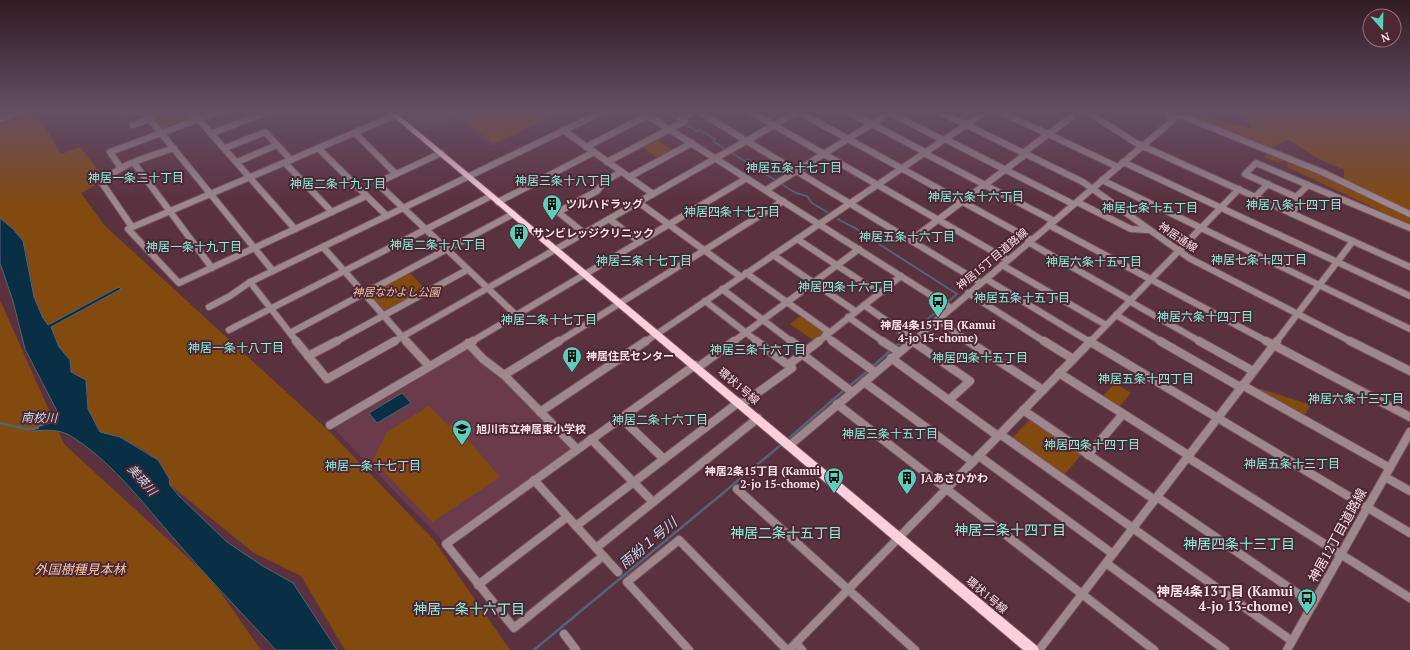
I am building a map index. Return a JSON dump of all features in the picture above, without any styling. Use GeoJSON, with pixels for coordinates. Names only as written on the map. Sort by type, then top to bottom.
{"type":"FeatureCollection","features":[{"type":"Feature","properties":{"kind":"main road","name":"環状1号線"},"geometry":{"type":"LineString","coordinates":[[428,142],[1032,650]]}},
{"type":"Feature","properties":{"kind":"street"},"geometry":{"type":"LineString","coordinates":[[121,168],[110,152],[136,142]]}},
{"type":"Feature","properties":{"kind":"street"},"geometry":{"type":"LineString","coordinates":[[169,142],[273,271]]}},
{"type":"Feature","properties":{"kind":"street"},"geometry":{"type":"LineString","coordinates":[[219,142],[295,229]]}},
{"type":"Feature","properties":{"kind":"street"},"geometry":{"type":"LineString","coordinates":[[224,148],[239,142]]}},
{"type":"Feature","properties":{"kind":"street"},"geometry":{"type":"LineString","coordinates":[[275,142],[291,160]]}},
{"type":"Feature","properties":{"kind":"street"},"geometry":{"type":"LineString","coordinates":[[332,142],[128,229],[179,283],[366,196]]}},
{"type":"Feature","properties":{"kind":"street"},"geometry":{"type":"LineString","coordinates":[[364,142],[396,174]]}},
{"type":"Feature","properties":{"kind":"street"},"geometry":{"type":"LineString","coordinates":[[209,306],[230,296],[250,282],[538,142]]}},
{"type":"Feature","properties":{"kind":"street"},"geometry":{"type":"LineString","coordinates":[[580,142],[653,194]]}},
{"type":"Feature","properties":{"kind":"street"},"geometry":{"type":"LineString","coordinates":[[586,147],[594,142]]}},
{"type":"Feature","properties":{"kind":"street"},"geometry":{"type":"LineString","coordinates":[[607,162],[645,142]]}},
{"type":"Feature","properties":{"kind":"street"},"geometry":{"type":"LineString","coordinates":[[250,282],[327,379],[745,142]]}},
{"type":"Feature","properties":{"kind":"street"},"geometry":{"type":"LineString","coordinates":[[749,142],[911,240],[1090,341],[1410,533]]}},
{"type":"Feature","properties":{"kind":"street"},"geometry":{"type":"LineString","coordinates":[[804,142],[938,220],[1106,325]]}},
{"type":"Feature","properties":{"kind":"street"},"geometry":{"type":"LineString","coordinates":[[766,190],[843,142]]}},
{"type":"Feature","properties":{"kind":"street"},"geometry":{"type":"LineString","coordinates":[[854,142],[962,202],[1130,301],[1253,371]]}},
{"type":"Feature","properties":{"kind":"street"},"geometry":{"type":"LineString","coordinates":[[906,142],[985,185],[1151,279],[1410,418]]}},
{"type":"Feature","properties":{"kind":"street"},"geometry":{"type":"LineString","coordinates":[[540,412],[939,142]]}},
{"type":"Feature","properties":{"kind":"street"},"geometry":{"type":"LineString","coordinates":[[951,142],[1005,170],[1131,229],[1148,230]]}},
{"type":"Feature","properties":{"kind":"street","name":"神居通線"},"geometry":{"type":"LineString","coordinates":[[1001,142],[1092,188],[1178,252],[1410,371]]}},
{"type":"Feature","properties":{"kind":"street"},"geometry":{"type":"LineString","coordinates":[[911,240],[1005,170],[1039,142]]}},
{"type":"Feature","properties":{"kind":"street"},"geometry":{"type":"LineString","coordinates":[[1069,142],[1221,208],[1410,296]]}},
{"type":"Feature","properties":{"kind":"street"},"geometry":{"type":"LineString","coordinates":[[1136,142],[1410,267]]}},
{"type":"Feature","properties":{"kind":"street","name":"神居15丁目道路線"},"geometry":{"type":"LineString","coordinates":[[790,445],[1146,142]]}},
{"type":"Feature","properties":{"kind":"street"},"geometry":{"type":"LineString","coordinates":[[1250,142],[1322,172],[1410,214]]}},
{"type":"Feature","properties":{"kind":"street"},"geometry":{"type":"LineString","coordinates":[[629,177],[692,143],[951,308]]}},
{"type":"Feature","properties":{"kind":"street"},"geometry":{"type":"LineString","coordinates":[[237,162],[277,145]]}},
{"type":"Feature","properties":{"kind":"street"},"geometry":{"type":"LineString","coordinates":[[132,228],[102,183],[111,173],[121,168],[174,148]]}},
{"type":"Feature","properties":{"kind":"street"},"geometry":{"type":"LineString","coordinates":[[318,148],[387,216]]}},
{"type":"Feature","properties":{"kind":"street"},"geometry":{"type":"LineString","coordinates":[[498,202],[594,152]]}},
{"type":"Feature","properties":{"kind":"street"},"geometry":{"type":"LineString","coordinates":[[441,154],[377,183],[516,315]]}},
{"type":"Feature","properties":{"kind":"street"},"geometry":{"type":"LineString","coordinates":[[1291,213],[1300,202],[1296,197],[1245,174],[1256,162],[1308,185],[1354,202],[1410,228]]}},
{"type":"Feature","properties":{"kind":"street"},"geometry":{"type":"LineString","coordinates":[[134,163],[212,268]]}},
{"type":"Feature","properties":{"kind":"street"},"geometry":{"type":"LineString","coordinates":[[285,163],[332,212]]}},
{"type":"Feature","properties":{"kind":"street"},"geometry":{"type":"LineString","coordinates":[[584,233],[558,212],[597,191],[605,181],[621,172]]}},
{"type":"Feature","properties":{"kind":"street"},"geometry":{"type":"LineString","coordinates":[[330,425],[747,178]]}},
{"type":"Feature","properties":{"kind":"street"},"geometry":{"type":"LineString","coordinates":[[1102,180],[1410,329]]}},
{"type":"Feature","properties":{"kind":"street"},"geometry":{"type":"LineString","coordinates":[[1256,196],[1268,184]]}},
{"type":"Feature","properties":{"kind":"street"},"geometry":{"type":"LineString","coordinates":[[1296,197],[1308,185]]}},
{"type":"Feature","properties":{"kind":"street"},"geometry":{"type":"LineString","coordinates":[[689,650],[628,582],[679,540],[793,648],[899,537],[1239,189]]}},
{"type":"Feature","properties":{"kind":"street"},"geometry":{"type":"LineString","coordinates":[[229,330],[491,196]]}},
{"type":"Feature","properties":{"kind":"street"},"geometry":{"type":"LineString","coordinates":[[504,375],[783,201]]}},
{"type":"Feature","properties":{"kind":"street"},"geometry":{"type":"LineString","coordinates":[[638,202],[705,250],[787,303],[875,372]]}},
{"type":"Feature","properties":{"kind":"street"},"geometry":{"type":"LineString","coordinates":[[290,333],[513,214]]}},
{"type":"Feature","properties":{"kind":"street"},"geometry":{"type":"LineString","coordinates":[[609,219],[640,242]]}},
{"type":"Feature","properties":{"kind":"street"},"geometry":{"type":"LineString","coordinates":[[797,239],[879,293]]}},
{"type":"Feature","properties":{"kind":"street"},"geometry":{"type":"LineString","coordinates":[[1039,650],[1353,241]]}},
{"type":"Feature","properties":{"kind":"street"},"geometry":{"type":"LineString","coordinates":[[322,247],[429,366]]}},
{"type":"Feature","properties":{"kind":"street"},"geometry":{"type":"LineString","coordinates":[[603,556],[514,628],[446,544],[591,439],[764,320],[859,249]]}},
{"type":"Feature","properties":{"kind":"street"},"geometry":{"type":"LineString","coordinates":[[773,255],[855,311]]}},
{"type":"Feature","properties":{"kind":"street"},"geometry":{"type":"LineString","coordinates":[[308,356],[383,314],[467,270]]}},
{"type":"Feature","properties":{"kind":"street"},"geometry":{"type":"LineString","coordinates":[[788,365],[901,276]]}},
{"type":"Feature","properties":{"kind":"street"},"geometry":{"type":"LineString","coordinates":[[722,289],[764,320],[852,392]]}},
{"type":"Feature","properties":{"kind":"street"},"geometry":{"type":"LineString","coordinates":[[968,293],[1073,359]]}},
{"type":"Feature","properties":{"kind":"street"},"geometry":{"type":"LineString","coordinates":[[576,526],[740,403],[792,368],[705,301]]}},
{"type":"Feature","properties":{"kind":"street"},"geometry":{"type":"LineString","coordinates":[[864,305],[970,381],[949,400]]}},
{"type":"Feature","properties":{"kind":"street"},"geometry":{"type":"LineString","coordinates":[[1116,315],[1390,468]]}},
{"type":"Feature","properties":{"kind":"street"},"geometry":{"type":"LineString","coordinates":[[848,317],[899,352]]}},
{"type":"Feature","properties":{"kind":"street"},"geometry":{"type":"LineString","coordinates":[[937,320],[1043,390]]}},
{"type":"Feature","properties":{"kind":"street"},"geometry":{"type":"LineString","coordinates":[[468,343],[483,359],[504,375],[577,449]]}},
{"type":"Feature","properties":{"kind":"street"},"geometry":{"type":"LineString","coordinates":[[892,358],[949,400],[1292,641]]}},
{"type":"Feature","properties":{"kind":"street"},"geometry":{"type":"LineString","coordinates":[[1059,373],[1410,598]]}},
{"type":"Feature","properties":{"kind":"street"},"geometry":{"type":"LineString","coordinates":[[864,382],[1113,554]]}},
{"type":"Feature","properties":{"kind":"street"},"geometry":{"type":"LineString","coordinates":[[837,404],[1081,595],[1154,650]]}},
{"type":"Feature","properties":{"kind":"street"},"geometry":{"type":"LineString","coordinates":[[1023,410],[1088,455],[1156,498],[1313,604]]}},
{"type":"Feature","properties":{"kind":"street"},"geometry":{"type":"LineString","coordinates":[[1088,455],[1123,414]]}},
{"type":"Feature","properties":{"kind":"street"},"geometry":{"type":"LineString","coordinates":[[621,418],[664,459]]}},
{"type":"Feature","properties":{"kind":"street"},"geometry":{"type":"LineString","coordinates":[[596,548],[758,418]]}},
{"type":"Feature","properties":{"kind":"street","name":"神居12丁目道路線"},"geometry":{"type":"LineString","coordinates":[[1287,650],[1385,476],[1409,437]]}},
{"type":"Feature","properties":{"kind":"street"},"geometry":{"type":"LineString","coordinates":[[591,439],[653,502]]}},
{"type":"Feature","properties":{"kind":"street"},"geometry":{"type":"LineString","coordinates":[[1385,476],[1410,491]]}},
{"type":"Feature","properties":{"kind":"street"},"geometry":{"type":"LineString","coordinates":[[534,480],[618,572]]}},
{"type":"Feature","properties":{"kind":"street"},"geometry":{"type":"LineString","coordinates":[[737,489],[849,589],[914,650]]}},
{"type":"Feature","properties":{"kind":"street"},"geometry":{"type":"LineString","coordinates":[[478,585],[567,516]]}},
{"type":"Feature","properties":{"kind":"street"},"geometry":{"type":"LineString","coordinates":[[1106,563],[1225,650]]}},
{"type":"Feature","properties":{"kind":"street"},"geometry":{"type":"LineString","coordinates":[[564,634],[576,650]]}},
{"type":"Feature","properties":{"kind":"shaded area"},"geometry":{"type":"Polygon","coordinates":[[[486,142],[499,142],[491,146],[486,142]]]}},
{"type":"Feature","properties":{"kind":"shaded area","name":"旭川市立神居東小学校"},"geometry":{"type":"Polygon","coordinates":[[[468,343],[577,449],[446,544],[330,425],[468,343]]]}},
{"type":"Feature","properties":{"kind":"green space"},"geometry":{"type":"Polygon","coordinates":[[[0,142],[54,142],[61,154],[80,147],[103,176],[99,183],[81,193],[104,225],[331,433],[433,539],[510,650],[345,650],[301,576],[254,553],[170,485],[167,474],[161,464],[153,457],[133,444],[100,432],[88,409],[88,394],[77,374],[71,372],[70,360],[59,347],[43,318],[34,297],[26,251],[13,229],[0,218],[0,142]]]}},
{"type":"Feature","properties":{"kind":"green space"},"geometry":{"type":"Polygon","coordinates":[[[648,142],[660,142],[674,151],[659,159],[641,146],[648,142]]]}},
{"type":"Feature","properties":{"kind":"green space"},"geometry":{"type":"Polygon","coordinates":[[[1255,142],[1282,142],[1272,149],[1255,142]]]}},
{"type":"Feature","properties":{"kind":"green space"},"geometry":{"type":"Polygon","coordinates":[[[1293,142],[1410,142],[1410,211],[1344,180],[1344,170],[1317,158],[1293,142]]]}},
{"type":"Feature","properties":{"kind":"green space"},"geometry":{"type":"Polygon","coordinates":[[[1271,151],[1410,216],[1410,225],[1287,167],[1288,162],[1284,160],[1278,163],[1264,157],[1271,151]]]}},
{"type":"Feature","properties":{"kind":"green space","name":"神居なかよし公園"},"geometry":{"type":"Polygon","coordinates":[[[407,270],[427,291],[383,314],[363,293],[407,270]]]}},
{"type":"Feature","properties":{"kind":"green space","name":"外国樹種見本林"},"geometry":{"type":"Polygon","coordinates":[[[0,300],[64,444],[211,579],[261,650],[0,650],[0,300]]]}},
{"type":"Feature","properties":{"kind":"green space"},"geometry":{"type":"Polygon","coordinates":[[[802,315],[828,332],[816,342],[790,324],[802,315]]]}},
{"type":"Feature","properties":{"kind":"green space"},"geometry":{"type":"Polygon","coordinates":[[[1115,383],[1131,393],[1119,407],[1102,397],[1115,383]]]}},
{"type":"Feature","properties":{"kind":"green space"},"geometry":{"type":"Polygon","coordinates":[[[1258,388],[1311,405],[1304,416],[1257,390],[1258,388]]]}},
{"type":"Feature","properties":{"kind":"green space"},"geometry":{"type":"Polygon","coordinates":[[[429,406],[447,425],[455,425],[500,477],[432,522],[373,460],[387,432],[429,406]]]}},
{"type":"Feature","properties":{"kind":"green space"},"geometry":{"type":"Polygon","coordinates":[[[1030,419],[1082,454],[1064,475],[1011,439],[1030,419]]]}},
{"type":"Feature","properties":{"kind":"water","name":"美瑛川"},"geometry":{"type":"Polygon","coordinates":[[[0,218],[13,229],[23,241],[34,297],[43,318],[48,325],[119,287],[121,289],[51,327],[59,347],[70,360],[71,372],[86,380],[88,409],[100,432],[120,437],[158,460],[169,478],[170,485],[179,496],[227,542],[261,565],[293,583],[337,650],[276,650],[195,563],[135,493],[97,455],[65,433],[51,430],[33,431],[39,427],[58,420],[57,411],[25,349],[13,301],[0,263],[0,218]]]}},
{"type":"Feature","properties":{"kind":"water"},"geometry":{"type":"Polygon","coordinates":[[[402,393],[411,403],[377,423],[369,413],[402,393]]]}},
{"type":"Feature","properties":{"kind":"waterway"},"geometry":{"type":"LineString","coordinates":[[715,142],[725,149]]}},
{"type":"Feature","properties":{"kind":"waterway"},"geometry":{"type":"LineString","coordinates":[[733,154],[745,161],[749,160],[764,169],[762,172],[775,180]]}},
{"type":"Feature","properties":{"kind":"waterway"},"geometry":{"type":"LineString","coordinates":[[781,184],[796,193],[807,196],[812,203],[827,212]]}},
{"type":"Feature","properties":{"kind":"waterway"},"geometry":{"type":"LineString","coordinates":[[838,219],[860,230],[879,244],[957,294],[901,342]]}},
{"type":"Feature","properties":{"kind":"waterway"},"geometry":{"type":"LineString","coordinates":[[895,347],[903,341]]}},
{"type":"Feature","properties":{"kind":"waterway"},"geometry":{"type":"LineString","coordinates":[[872,367],[891,350]]}},
{"type":"Feature","properties":{"kind":"waterway"},"geometry":{"type":"LineString","coordinates":[[849,386],[869,370]]}},
{"type":"Feature","properties":{"kind":"waterway"},"geometry":{"type":"LineString","coordinates":[[787,440],[844,390]]}},
{"type":"Feature","properties":{"kind":"waterway","name":"南校川"},"geometry":{"type":"LineString","coordinates":[[0,423],[26,429],[38,428]]}},
{"type":"Feature","properties":{"kind":"waterway","name":"雨紛１号川"},"geometry":{"type":"LineString","coordinates":[[534,650],[782,444]]}},
{"type":"Feature","properties":{"kind":"place","name":"ツルハドラッグ"},"geometry":{"type":"Point","coordinates":[552,221]}},
{"type":"Feature","properties":{"kind":"place","name":"サンビレッジクリニック"},"geometry":{"type":"Point","coordinates":[519,250]}},
{"type":"Feature","properties":{"kind":"place","name":"神居4条15丁目 (Kamui 4-jo 15-chome)"},"geometry":{"type":"Point","coordinates":[938,318]}},
{"type":"Feature","properties":{"kind":"place","name":"神居住民センター"},"geometry":{"type":"Point","coordinates":[572,373]}},
{"type":"Feature","properties":{"kind":"place","name":"旭川市立神居東小学校"},"geometry":{"type":"Point","coordinates":[462,446]}},
{"type":"Feature","properties":{"kind":"place","name":"神居2条15丁目 (Kamui 2-jo 15-chome)"},"geometry":{"type":"Point","coordinates":[834,494]}},
{"type":"Feature","properties":{"kind":"place","name":"JAあさひかわ"},"geometry":{"type":"Point","coordinates":[907,495]}},
{"type":"Feature","properties":{"kind":"place","name":"神居4条13丁目 (Kamui 4-jo 13-chome)"},"geometry":{"type":"Point","coordinates":[1307,615]}},
{"type":"Feature","properties":{"kind":"district","name":"神居五条十七丁目"},"geometry":{"type":"Point","coordinates":[794,168]}},
{"type":"Feature","properties":{"kind":"district","name":"神居一条二十丁目"},"geometry":{"type":"Point","coordinates":[136,178]}},
{"type":"Feature","properties":{"kind":"district","name":"神居三条十八丁目"},"geometry":{"type":"Point","coordinates":[563,181]}},
{"type":"Feature","properties":{"kind":"district","name":"神居二条十九丁目"},"geometry":{"type":"Point","coordinates":[338,184]}},
{"type":"Feature","properties":{"kind":"district","name":"神居六条十六丁目"},"geometry":{"type":"Point","coordinates":[976,197]}},
{"type":"Feature","properties":{"kind":"district","name":"神居八条十四丁目"},"geometry":{"type":"Point","coordinates":[1294,205]}},
{"type":"Feature","properties":{"kind":"district","name":"神居七条十五丁目"},"geometry":{"type":"Point","coordinates":[1150,208]}},
{"type":"Feature","properties":{"kind":"district","name":"神居四条十七丁目"},"geometry":{"type":"Point","coordinates":[732,212]}},
{"type":"Feature","properties":{"kind":"district","name":"神居五条十六丁目"},"geometry":{"type":"Point","coordinates":[907,237]}},
{"type":"Feature","properties":{"kind":"district","name":"神居二条十八丁目"},"geometry":{"type":"Point","coordinates":[438,245]}},
{"type":"Feature","properties":{"kind":"district","name":"神居一条十九丁目"},"geometry":{"type":"Point","coordinates":[194,247]}},
{"type":"Feature","properties":{"kind":"district","name":"神居七条十四丁目"},"geometry":{"type":"Point","coordinates":[1259,260]}},
{"type":"Feature","properties":{"kind":"district","name":"神居三条十七丁目"},"geometry":{"type":"Point","coordinates":[644,261]}},
{"type":"Feature","properties":{"kind":"district","name":"神居六条十五丁目"},"geometry":{"type":"Point","coordinates":[1094,262]}},
{"type":"Feature","properties":{"kind":"district","name":"神居四条十六丁目"},"geometry":{"type":"Point","coordinates":[846,287]}},
{"type":"Feature","properties":{"kind":"district","name":"神居五条十五丁目"},"geometry":{"type":"Point","coordinates":[1022,298]}},
{"type":"Feature","properties":{"kind":"district","name":"神居六条十四丁目"},"geometry":{"type":"Point","coordinates":[1205,317]}},
{"type":"Feature","properties":{"kind":"district","name":"神居二条十七丁目"},"geometry":{"type":"Point","coordinates":[549,320]}},
{"type":"Feature","properties":{"kind":"district","name":"神居一条十八丁目"},"geometry":{"type":"Point","coordinates":[236,348]}},
{"type":"Feature","properties":{"kind":"district","name":"神居三条十六丁目"},"geometry":{"type":"Point","coordinates":[758,350]}},
{"type":"Feature","properties":{"kind":"district","name":"神居四条十五丁目"},"geometry":{"type":"Point","coordinates":[980,358]}},
{"type":"Feature","properties":{"kind":"district","name":"神居五条十四丁目"},"geometry":{"type":"Point","coordinates":[1146,379]}},
{"type":"Feature","properties":{"kind":"district","name":"神居六条十三丁目"},"geometry":{"type":"Point","coordinates":[1356,399]}},
{"type":"Feature","properties":{"kind":"district","name":"神居二条十六丁目"},"geometry":{"type":"Point","coordinates":[660,420]}},
{"type":"Feature","properties":{"kind":"district","name":"神居三条十五丁目"},"geometry":{"type":"Point","coordinates":[890,434]}},
{"type":"Feature","properties":{"kind":"district","name":"神居四条十四丁目"},"geometry":{"type":"Point","coordinates":[1092,445]}},
{"type":"Feature","properties":{"kind":"district","name":"神居五条十三丁目"},"geometry":{"type":"Point","coordinates":[1292,464]}},
{"type":"Feature","properties":{"kind":"district","name":"神居一条十七丁目"},"geometry":{"type":"Point","coordinates":[373,466]}},
{"type":"Feature","properties":{"kind":"district","name":"神居三条十四丁目"},"geometry":{"type":"Point","coordinates":[1010,530]}},
{"type":"Feature","properties":{"kind":"district","name":"神居二条十五丁目"},"geometry":{"type":"Point","coordinates":[786,533]}},
{"type":"Feature","properties":{"kind":"district","name":"神居四条十三丁目"},"geometry":{"type":"Point","coordinates":[1239,544]}},
{"type":"Feature","properties":{"kind":"district","name":"神居一条十六丁目"},"geometry":{"type":"Point","coordinates":[469,609]}}]}
